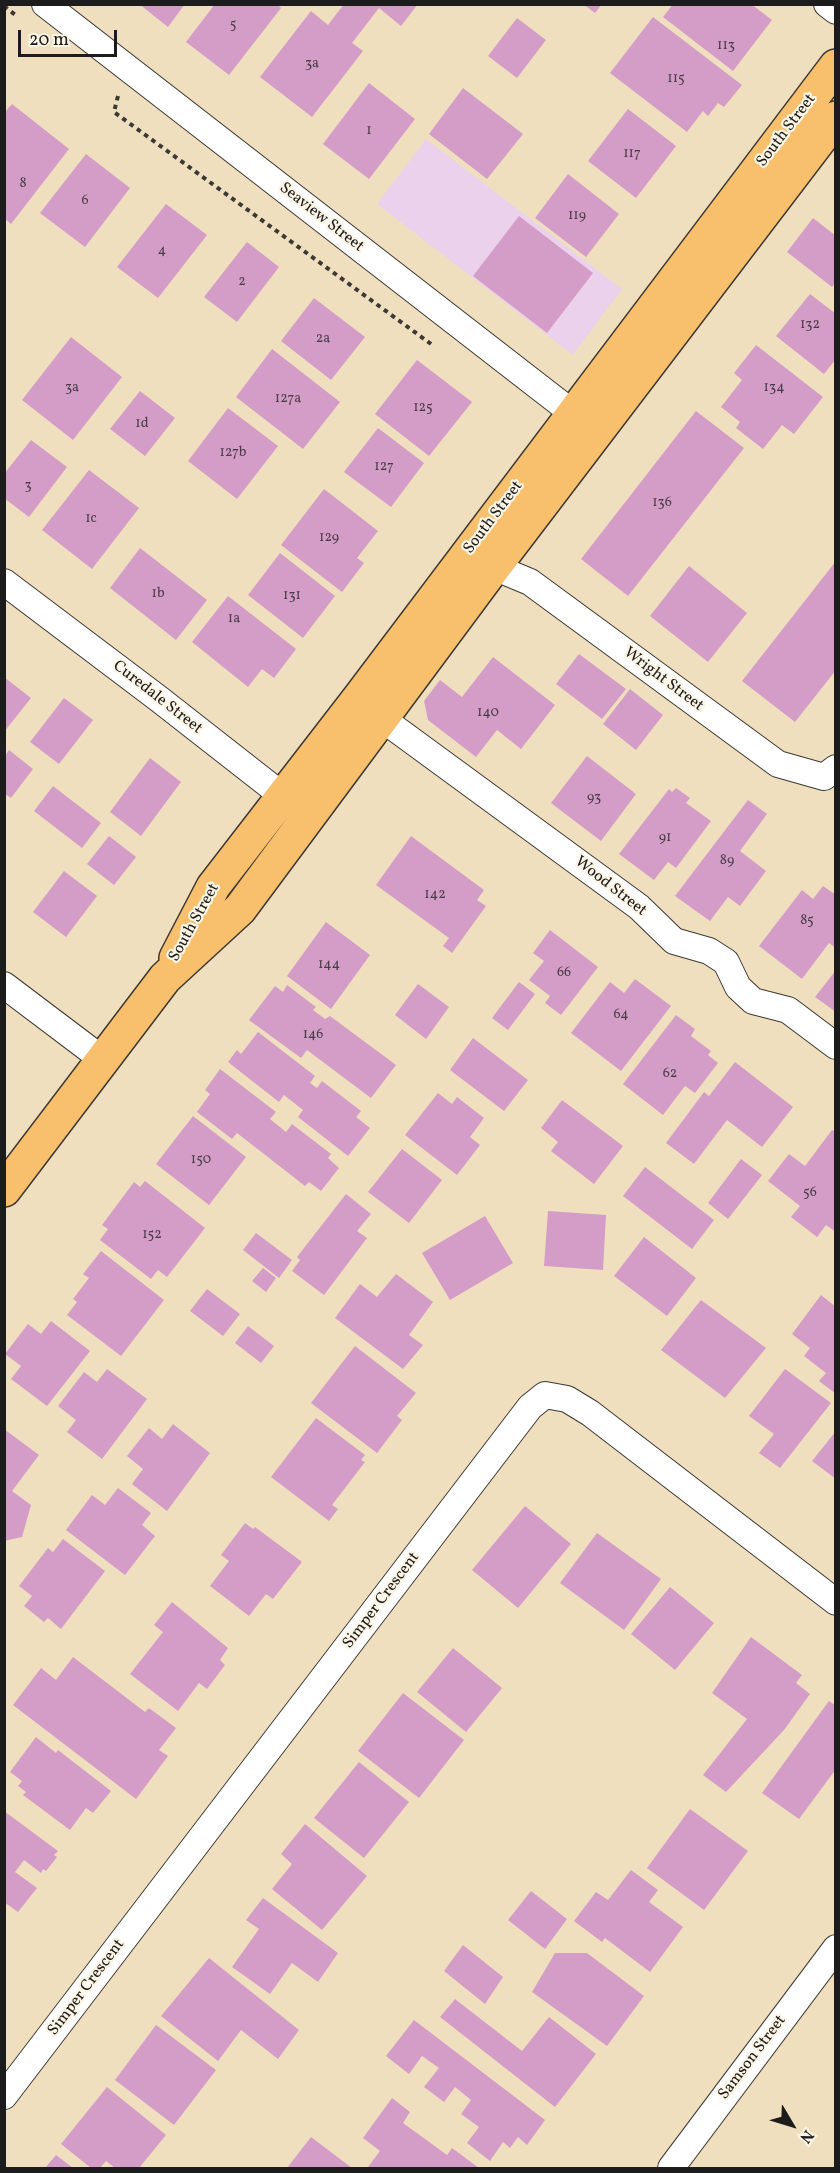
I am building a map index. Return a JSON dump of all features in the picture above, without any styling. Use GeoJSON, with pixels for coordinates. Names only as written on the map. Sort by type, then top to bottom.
{"type":"FeatureCollection","features":[{"type":"Feature","properties":{"kind":"main road","name":"South Street"},"geometry":{"type":"LineString","coordinates":[[4,1190],[165,978],[240,909],[297,806],[585,424],[836,66]]}},
{"type":"Feature","properties":{"kind":"main road","name":"South Street"},"geometry":{"type":"LineString","coordinates":[[297,806],[381,718],[494,567],[585,424],[836,118]]}},
{"type":"Feature","properties":{"kind":"street","name":"Seaview Street"},"geometry":{"type":"LineString","coordinates":[[45,4],[585,424]]}},
{"type":"Feature","properties":{"kind":"street"},"geometry":{"type":"LineString","coordinates":[[827,4],[836,11]]}},
{"type":"Feature","properties":{"kind":"street","name":"Wright Street"},"geometry":{"type":"LineString","coordinates":[[494,567],[530,582],[778,764],[824,777],[836,768]]}},
{"type":"Feature","properties":{"kind":"street","name":"Curedale Street"},"geometry":{"type":"LineString","coordinates":[[4,582],[297,806]]}},
{"type":"Feature","properties":{"kind":"street","name":"Wood Street"},"geometry":{"type":"LineString","coordinates":[[381,718],[639,907],[674,941],[709,951],[726,962],[738,987],[753,1001],[788,1010],[836,1046]]}},
{"type":"Feature","properties":{"kind":"street"},"geometry":{"type":"LineString","coordinates":[[4,985],[102,1059]]}},
{"type":"Feature","properties":{"kind":"street","name":"Simper Crescent"},"geometry":{"type":"LineString","coordinates":[[4,2096],[530,1407],[545,1395],[567,1399],[590,1413],[836,1602]]}},
{"type":"Feature","properties":{"kind":"street","name":"Samson Street"},"geometry":{"type":"LineString","coordinates":[[671,2169],[836,1948]]}},
{"type":"Feature","properties":{"kind":"path"},"geometry":{"type":"LineString","coordinates":[[4,6],[20,18]]}},
{"type":"Feature","properties":{"kind":"path"},"geometry":{"type":"LineString","coordinates":[[118,95],[114,112],[436,348]]}},
{"type":"Feature","properties":{"kind":"shaded area"},"geometry":{"type":"Polygon","coordinates":[[[426,139],[622,289],[573,355],[377,204],[426,139]]]}},
{"type":"Feature","properties":{"kind":"building"},"geometry":{"type":"Polygon","coordinates":[[[139,4],[185,4],[168,27],[139,4]]]}},
{"type":"Feature","properties":{"kind":"building"},"geometry":{"type":"Polygon","coordinates":[[[215,4],[277,4],[281,8],[229,75],[186,42],[215,4]]]}},
{"type":"Feature","properties":{"kind":"building"},"geometry":{"type":"Polygon","coordinates":[[[344,4],[418,4],[401,26],[379,8],[352,43],[363,51],[312,117],[260,77],[311,11],[328,25],[344,4]]]}},
{"type":"Feature","properties":{"kind":"building"},"geometry":{"type":"Polygon","coordinates":[[[583,4],[602,4],[595,13],[583,4]]]}},
{"type":"Feature","properties":{"kind":"building"},"geometry":{"type":"Polygon","coordinates":[[[673,4],[751,4],[772,20],[733,71],[663,17],[673,4]]]}},
{"type":"Feature","properties":{"kind":"building"},"geometry":{"type":"Polygon","coordinates":[[[653,17],[742,85],[724,107],[718,103],[708,116],[703,111],[687,132],[610,73],[653,17]]]}},
{"type":"Feature","properties":{"kind":"building"},"geometry":{"type":"Polygon","coordinates":[[[517,18],[546,40],[517,78],[488,56],[517,18]]]}},
{"type":"Feature","properties":{"kind":"building"},"geometry":{"type":"Polygon","coordinates":[[[369,83],[415,119],[369,179],[323,144],[369,83]]]}},
{"type":"Feature","properties":{"kind":"building"},"geometry":{"type":"Polygon","coordinates":[[[463,88],[523,134],[487,179],[429,134],[463,88]]]}},
{"type":"Feature","properties":{"kind":"building"},"geometry":{"type":"Polygon","coordinates":[[[12,104],[69,149],[11,224],[4,218],[4,113],[12,104]]]}},
{"type":"Feature","properties":{"kind":"building"},"geometry":{"type":"Polygon","coordinates":[[[628,109],[676,146],[636,198],[588,161],[628,109]]]}},
{"type":"Feature","properties":{"kind":"building"},"geometry":{"type":"Polygon","coordinates":[[[86,154],[130,188],[85,247],[40,213],[86,154]]]}},
{"type":"Feature","properties":{"kind":"building"},"geometry":{"type":"Polygon","coordinates":[[[568,174],[619,214],[586,257],[535,218],[568,174]]]}},
{"type":"Feature","properties":{"kind":"building"},"geometry":{"type":"Polygon","coordinates":[[[166,204],[207,235],[158,298],[117,267],[166,204]]]}},
{"type":"Feature","properties":{"kind":"building"},"geometry":{"type":"Polygon","coordinates":[[[519,216],[593,273],[547,333],[473,276],[519,216]]]}},
{"type":"Feature","properties":{"kind":"building"},"geometry":{"type":"Polygon","coordinates":[[[813,218],[836,236],[836,282],[832,287],[787,252],[813,218]]]}},
{"type":"Feature","properties":{"kind":"building"},"geometry":{"type":"Polygon","coordinates":[[[247,242],[279,267],[237,322],[204,297],[247,242]]]}},
{"type":"Feature","properties":{"kind":"building"},"geometry":{"type":"Polygon","coordinates":[[[810,294],[836,314],[836,359],[824,374],[776,336],[810,294]]]}},
{"type":"Feature","properties":{"kind":"building"},"geometry":{"type":"Polygon","coordinates":[[[314,298],[365,337],[331,380],[281,341],[314,298]]]}},
{"type":"Feature","properties":{"kind":"building"},"geometry":{"type":"Polygon","coordinates":[[[71,337],[122,377],[73,440],[22,400],[71,337]]]}},
{"type":"Feature","properties":{"kind":"building"},"geometry":{"type":"Polygon","coordinates":[[[756,345],[823,397],[794,434],[782,425],[763,449],[736,428],[740,422],[721,407],[742,380],[734,373],[756,345]]]}},
{"type":"Feature","properties":{"kind":"building"},"geometry":{"type":"Polygon","coordinates":[[[272,349],[340,402],[303,449],[236,397],[272,349]]]}},
{"type":"Feature","properties":{"kind":"building"},"geometry":{"type":"Polygon","coordinates":[[[417,360],[472,402],[429,456],[375,414],[417,360]]]}},
{"type":"Feature","properties":{"kind":"building"},"geometry":{"type":"Polygon","coordinates":[[[140,391],[175,418],[145,456],[110,429],[140,391]]]}},
{"type":"Feature","properties":{"kind":"building"},"geometry":{"type":"Polygon","coordinates":[[[228,408],[278,446],[237,499],[188,461],[228,408]]]}},
{"type":"Feature","properties":{"kind":"building"},"geometry":{"type":"Polygon","coordinates":[[[696,411],[744,448],[628,596],[581,559],[696,411]]]}},
{"type":"Feature","properties":{"kind":"building"},"geometry":{"type":"Polygon","coordinates":[[[378,428],[424,463],[391,507],[344,472],[378,428]]]}},
{"type":"Feature","properties":{"kind":"building"},"geometry":{"type":"Polygon","coordinates":[[[31,440],[67,467],[29,517],[4,498],[4,474],[31,440]]]}},
{"type":"Feature","properties":{"kind":"building"},"geometry":{"type":"Polygon","coordinates":[[[89,470],[139,508],[92,569],[42,530],[89,470]]]}},
{"type":"Feature","properties":{"kind":"building"},"geometry":{"type":"Polygon","coordinates":[[[324,489],[378,531],[357,558],[364,563],[342,592],[281,545],[324,489]]]}},
{"type":"Feature","properties":{"kind":"building"},"geometry":{"type":"Polygon","coordinates":[[[140,548],[207,600],[176,640],[110,588],[140,548]]]}},
{"type":"Feature","properties":{"kind":"building"},"geometry":{"type":"Polygon","coordinates":[[[280,553],[335,596],[303,638],[248,595],[280,553]]]}},
{"type":"Feature","properties":{"kind":"building"},"geometry":{"type":"Polygon","coordinates":[[[836,561],[836,670],[795,722],[742,681],[836,561]]]}},
{"type":"Feature","properties":{"kind":"building"},"geometry":{"type":"Polygon","coordinates":[[[689,566],[747,613],[708,662],[650,616],[689,566]]]}},
{"type":"Feature","properties":{"kind":"building"},"geometry":{"type":"Polygon","coordinates":[[[228,596],[296,649],[274,678],[262,669],[248,687],[192,642],[228,596]]]}},
{"type":"Feature","properties":{"kind":"building"},"geometry":{"type":"Polygon","coordinates":[[[579,654],[626,689],[602,719],[556,684],[579,654]]]}},
{"type":"Feature","properties":{"kind":"building"},"geometry":{"type":"Polygon","coordinates":[[[493,657],[555,705],[521,749],[497,730],[476,757],[428,720],[424,701],[440,680],[462,697],[493,657]]]}},
{"type":"Feature","properties":{"kind":"building"},"geometry":{"type":"Polygon","coordinates":[[[4,677],[31,698],[4,732],[4,677]]]}},
{"type":"Feature","properties":{"kind":"building"},"geometry":{"type":"Polygon","coordinates":[[[630,689],[663,715],[636,750],[603,724],[630,689]]]}},
{"type":"Feature","properties":{"kind":"building"},"geometry":{"type":"Polygon","coordinates":[[[64,698],[93,720],[59,764],[30,742],[64,698]]]}},
{"type":"Feature","properties":{"kind":"building"},"geometry":{"type":"Polygon","coordinates":[[[9,750],[33,769],[11,798],[5,794],[5,756],[9,750]]]}},
{"type":"Feature","properties":{"kind":"building"},"geometry":{"type":"Polygon","coordinates":[[[587,756],[636,794],[601,841],[551,803],[587,756]]]}},
{"type":"Feature","properties":{"kind":"building"},"geometry":{"type":"Polygon","coordinates":[[[150,758],[181,782],[141,836],[110,812],[150,758]]]}},
{"type":"Feature","properties":{"kind":"building"},"geometry":{"type":"Polygon","coordinates":[[[53,786],[101,823],[82,848],[34,811],[53,786]]]}},
{"type":"Feature","properties":{"kind":"building"},"geometry":{"type":"Polygon","coordinates":[[[676,788],[690,798],[686,803],[711,821],[676,868],[668,862],[654,880],[619,854],[669,789],[672,792],[676,788]]]}},
{"type":"Feature","properties":{"kind":"building"},"geometry":{"type":"Polygon","coordinates":[[[748,800],[767,814],[740,851],[766,871],[740,906],[728,897],[710,921],[675,896],[748,800]]]}},
{"type":"Feature","properties":{"kind":"building"},"geometry":{"type":"Polygon","coordinates":[[[109,836],[136,857],[114,885],[87,864],[109,836]]]}},
{"type":"Feature","properties":{"kind":"building"},"geometry":{"type":"Polygon","coordinates":[[[411,836],[484,890],[477,900],[486,906],[452,953],[443,946],[449,938],[376,885],[411,836]]]}},
{"type":"Feature","properties":{"kind":"building"},"geometry":{"type":"Polygon","coordinates":[[[64,871],[97,896],[66,937],[33,912],[64,871]]]}},
{"type":"Feature","properties":{"kind":"building"},"geometry":{"type":"Polygon","coordinates":[[[823,886],[836,895],[836,948],[829,943],[802,979],[759,946],[802,890],[813,899],[823,886]]]}},
{"type":"Feature","properties":{"kind":"building"},"geometry":{"type":"Polygon","coordinates":[[[326,922],[370,955],[331,1009],[287,976],[326,922]]]}},
{"type":"Feature","properties":{"kind":"building"},"geometry":{"type":"Polygon","coordinates":[[[550,930],[598,967],[561,1015],[545,1003],[550,996],[529,980],[544,961],[533,953],[550,930]]]}},
{"type":"Feature","properties":{"kind":"building"},"geometry":{"type":"Polygon","coordinates":[[[836,970],[836,1012],[815,997],[836,970]]]}},
{"type":"Feature","properties":{"kind":"building"},"geometry":{"type":"Polygon","coordinates":[[[635,979],[671,1006],[621,1071],[571,1033],[610,982],[624,993],[635,979]]]}},
{"type":"Feature","properties":{"kind":"building"},"geometry":{"type":"Polygon","coordinates":[[[519,982],[535,994],[508,1030],[492,1018],[519,982]]]}},
{"type":"Feature","properties":{"kind":"building"},"geometry":{"type":"Polygon","coordinates":[[[418,984],[449,1007],[426,1039],[395,1015],[418,984]]]}},
{"type":"Feature","properties":{"kind":"building"},"geometry":{"type":"Polygon","coordinates":[[[287,985],[316,1007],[313,1010],[325,1019],[330,1016],[396,1065],[371,1098],[307,1050],[301,1058],[249,1020],[275,986],[283,992],[287,985]]]}},
{"type":"Feature","properties":{"kind":"building"},"geometry":{"type":"Polygon","coordinates":[[[676,1015],[695,1029],[691,1036],[711,1051],[708,1055],[718,1063],[695,1093],[685,1086],[663,1115],[623,1084],[676,1015]]]}},
{"type":"Feature","properties":{"kind":"building"},"geometry":{"type":"Polygon","coordinates":[[[258,1032],[315,1076],[310,1083],[317,1088],[322,1081],[361,1111],[356,1117],[370,1128],[348,1156],[298,1117],[303,1110],[284,1095],[279,1102],[228,1062],[237,1050],[241,1054],[258,1032]]]}},
{"type":"Feature","properties":{"kind":"building"},"geometry":{"type":"Polygon","coordinates":[[[473,1038],[528,1080],[504,1111],[450,1070],[473,1038]]]}},
{"type":"Feature","properties":{"kind":"building"},"geometry":{"type":"Polygon","coordinates":[[[735,1062],[793,1107],[762,1147],[727,1120],[694,1164],[666,1143],[704,1092],[709,1096],[735,1062]]]}},
{"type":"Feature","properties":{"kind":"building"},"geometry":{"type":"Polygon","coordinates":[[[220,1069],[276,1112],[270,1119],[286,1132],[292,1124],[331,1154],[328,1158],[339,1168],[321,1191],[309,1182],[305,1186],[237,1133],[232,1139],[197,1112],[210,1094],[205,1090],[220,1069]]]}},
{"type":"Feature","properties":{"kind":"building"},"geometry":{"type":"Polygon","coordinates":[[[438,1093],[452,1104],[457,1097],[484,1118],[470,1137],[480,1145],[457,1175],[405,1135],[438,1093]]]}},
{"type":"Feature","properties":{"kind":"building"},"geometry":{"type":"Polygon","coordinates":[[[562,1100],[623,1146],[594,1184],[551,1151],[558,1142],[541,1128],[562,1100]]]}},
{"type":"Feature","properties":{"kind":"building"},"geometry":{"type":"Polygon","coordinates":[[[193,1116],[246,1157],[209,1205],[156,1164],[193,1116]]]}},
{"type":"Feature","properties":{"kind":"building"},"geometry":{"type":"Polygon","coordinates":[[[832,1130],[836,1132],[836,1232],[826,1225],[817,1237],[791,1217],[800,1206],[768,1181],[789,1154],[805,1166],[832,1130]]]}},
{"type":"Feature","properties":{"kind":"building"},"geometry":{"type":"Polygon","coordinates":[[[402,1149],[442,1180],[409,1223],[368,1192],[402,1149]]]}},
{"type":"Feature","properties":{"kind":"building"},"geometry":{"type":"Polygon","coordinates":[[[741,1159],[762,1175],[728,1219],[708,1203],[741,1159]]]}},
{"type":"Feature","properties":{"kind":"building"},"geometry":{"type":"Polygon","coordinates":[[[645,1167],[714,1220],[692,1249],[623,1196],[645,1167]]]}},
{"type":"Feature","properties":{"kind":"building"},"geometry":{"type":"Polygon","coordinates":[[[145,1181],[205,1228],[167,1277],[158,1270],[151,1279],[100,1240],[108,1229],[102,1225],[134,1182],[140,1187],[145,1181]]]}},
{"type":"Feature","properties":{"kind":"building"},"geometry":{"type":"Polygon","coordinates":[[[346,1194],[371,1214],[357,1231],[367,1238],[324,1295],[292,1271],[300,1260],[297,1257],[346,1194]]]}},
{"type":"Feature","properties":{"kind":"building"},"geometry":{"type":"Polygon","coordinates":[[[548,1211],[606,1215],[603,1270],[544,1266],[548,1211]]]}},
{"type":"Feature","properties":{"kind":"building"},"geometry":{"type":"Polygon","coordinates":[[[485,1216],[513,1263],[450,1300],[422,1253],[485,1216]]]}},
{"type":"Feature","properties":{"kind":"building"},"geometry":{"type":"Polygon","coordinates":[[[256,1233],[292,1260],[279,1278],[243,1250],[256,1233]]]}},
{"type":"Feature","properties":{"kind":"building"},"geometry":{"type":"Polygon","coordinates":[[[644,1237],[696,1278],[667,1316],[614,1276],[644,1237]]]}},
{"type":"Feature","properties":{"kind":"building"},"geometry":{"type":"Polygon","coordinates":[[[101,1251],[164,1300],[121,1356],[67,1315],[77,1302],[73,1299],[89,1278],[83,1274],[101,1251]]]}},
{"type":"Feature","properties":{"kind":"building"},"geometry":{"type":"Polygon","coordinates":[[[263,1268],[276,1278],[266,1292],[252,1281],[263,1268]]]}},
{"type":"Feature","properties":{"kind":"building"},"geometry":{"type":"Polygon","coordinates":[[[396,1274],[433,1302],[409,1335],[423,1345],[403,1369],[335,1318],[360,1284],[377,1297],[396,1274]]]}},
{"type":"Feature","properties":{"kind":"building"},"geometry":{"type":"Polygon","coordinates":[[[207,1289],[240,1314],[223,1336],[190,1311],[207,1289]]]}},
{"type":"Feature","properties":{"kind":"building"},"geometry":{"type":"Polygon","coordinates":[[[821,1295],[836,1307],[836,1394],[819,1381],[826,1373],[804,1356],[810,1348],[792,1334],[821,1295]]]}},
{"type":"Feature","properties":{"kind":"building"},"geometry":{"type":"Polygon","coordinates":[[[701,1300],[766,1348],[725,1398],[661,1350],[701,1300]]]}},
{"type":"Feature","properties":{"kind":"building"},"geometry":{"type":"Polygon","coordinates":[[[51,1321],[90,1351],[47,1406],[11,1379],[21,1366],[5,1354],[28,1324],[41,1334],[51,1321]]]}},
{"type":"Feature","properties":{"kind":"building"},"geometry":{"type":"Polygon","coordinates":[[[248,1326],[274,1346],[261,1363],[235,1343],[248,1326]]]}},
{"type":"Feature","properties":{"kind":"building"},"geometry":{"type":"Polygon","coordinates":[[[355,1346],[416,1393],[397,1416],[402,1420],[377,1453],[311,1403],[355,1346]]]}},
{"type":"Feature","properties":{"kind":"building"},"geometry":{"type":"Polygon","coordinates":[[[107,1369],[147,1399],[102,1459],[67,1432],[76,1420],[58,1406],[84,1372],[97,1382],[107,1369]]]}},
{"type":"Feature","properties":{"kind":"building"},"geometry":{"type":"Polygon","coordinates":[[[785,1369],[831,1403],[780,1468],[759,1453],[774,1434],[749,1416],[785,1369]]]}},
{"type":"Feature","properties":{"kind":"building"},"geometry":{"type":"Polygon","coordinates":[[[316,1418],[365,1455],[361,1460],[365,1462],[332,1505],[338,1509],[329,1521],[271,1477],[316,1418]]]}},
{"type":"Feature","properties":{"kind":"building"},"geometry":{"type":"Polygon","coordinates":[[[173,1424],[210,1453],[167,1511],[132,1484],[143,1469],[127,1456],[149,1428],[162,1439],[173,1424]]]}},
{"type":"Feature","properties":{"kind":"building"},"geometry":{"type":"Polygon","coordinates":[[[4,1429],[39,1455],[12,1491],[31,1505],[22,1537],[4,1541],[4,1429]]]}},
{"type":"Feature","properties":{"kind":"building"},"geometry":{"type":"Polygon","coordinates":[[[836,1431],[836,1479],[812,1461],[836,1431]]]}},
{"type":"Feature","properties":{"kind":"building"},"geometry":{"type":"Polygon","coordinates":[[[118,1488],[151,1513],[142,1525],[155,1536],[125,1575],[66,1530],[92,1495],[105,1505],[118,1488]]]}},
{"type":"Feature","properties":{"kind":"building"},"geometry":{"type":"Polygon","coordinates":[[[525,1506],[571,1544],[518,1608],[472,1570],[525,1506]]]}},
{"type":"Feature","properties":{"kind":"building"},"geometry":{"type":"Polygon","coordinates":[[[245,1523],[253,1529],[255,1527],[302,1562],[273,1599],[266,1594],[249,1616],[210,1586],[229,1561],[221,1555],[245,1523]]]}},
{"type":"Feature","properties":{"kind":"building"},"geometry":{"type":"Polygon","coordinates":[[[597,1533],[661,1579],[624,1630],[560,1583],[597,1533]]]}},
{"type":"Feature","properties":{"kind":"building"},"geometry":{"type":"Polygon","coordinates":[[[63,1539],[105,1571],[61,1629],[48,1618],[44,1622],[24,1606],[32,1596],[19,1586],[48,1548],[53,1552],[63,1539]]]}},
{"type":"Feature","properties":{"kind":"building"},"geometry":{"type":"Polygon","coordinates":[[[670,1587],[714,1623],[675,1670],[631,1634],[670,1587]]]}},
{"type":"Feature","properties":{"kind":"building"},"geometry":{"type":"Polygon","coordinates":[[[172,1602],[228,1648],[220,1660],[225,1665],[207,1689],[199,1683],[178,1711],[130,1674],[163,1632],[154,1625],[172,1602]]]}},
{"type":"Feature","properties":{"kind":"building"},"geometry":{"type":"Polygon","coordinates":[[[751,1637],[802,1675],[796,1683],[810,1694],[784,1730],[726,1792],[703,1775],[747,1719],[712,1693],[751,1637]]]}},
{"type":"Feature","properties":{"kind":"building"},"geometry":{"type":"Polygon","coordinates":[[[453,1648],[502,1688],[466,1732],[417,1692],[453,1648]]]}},
{"type":"Feature","properties":{"kind":"building"},"geometry":{"type":"Polygon","coordinates":[[[73,1657],[145,1712],[149,1708],[176,1728],[159,1750],[168,1756],[136,1799],[13,1705],[41,1668],[56,1680],[73,1657]]]}},
{"type":"Feature","properties":{"kind":"building"},"geometry":{"type":"Polygon","coordinates":[[[403,1693],[464,1740],[419,1798],[358,1751],[403,1693]]]}},
{"type":"Feature","properties":{"kind":"building"},"geometry":{"type":"Polygon","coordinates":[[[829,1701],[836,1706],[836,1769],[799,1819],[762,1793],[829,1701]]]}},
{"type":"Feature","properties":{"kind":"building"},"geometry":{"type":"Polygon","coordinates":[[[36,1737],[56,1753],[58,1750],[111,1791],[93,1813],[86,1808],[70,1830],[23,1795],[26,1792],[18,1786],[22,1781],[10,1772],[36,1737]]]}},
{"type":"Feature","properties":{"kind":"building"},"geometry":{"type":"Polygon","coordinates":[[[359,1762],[409,1802],[364,1858],[314,1818],[359,1762]]]}},
{"type":"Feature","properties":{"kind":"building"},"geometry":{"type":"Polygon","coordinates":[[[690,1809],[748,1851],[704,1910],[647,1868],[690,1809]]]}},
{"type":"Feature","properties":{"kind":"building"},"geometry":{"type":"Polygon","coordinates":[[[4,1811],[58,1851],[54,1855],[57,1857],[46,1871],[43,1869],[41,1873],[24,1860],[15,1872],[37,1888],[18,1912],[4,1902],[4,1811]]]}},
{"type":"Feature","properties":{"kind":"building"},"geometry":{"type":"Polygon","coordinates":[[[305,1824],[367,1876],[322,1930],[272,1889],[292,1864],[281,1854],[305,1824]]]}},
{"type":"Feature","properties":{"kind":"building"},"geometry":{"type":"Polygon","coordinates":[[[631,1870],[658,1890],[649,1902],[683,1927],[650,1972],[605,1938],[602,1942],[574,1921],[596,1892],[608,1900],[631,1870]]]}},
{"type":"Feature","properties":{"kind":"building"},"geometry":{"type":"Polygon","coordinates":[[[531,1891],[567,1919],[545,1949],[508,1920],[531,1891]]]}},
{"type":"Feature","properties":{"kind":"building"},"geometry":{"type":"Polygon","coordinates":[[[263,1898],[338,1953],[318,1982],[292,1963],[270,1994],[232,1967],[259,1929],[246,1920],[263,1898]]]}},
{"type":"Feature","properties":{"kind":"building"},"geometry":{"type":"Polygon","coordinates":[[[463,1945],[503,1977],[485,2004],[444,1971],[463,1945]]]}},
{"type":"Feature","properties":{"kind":"building"},"geometry":{"type":"Polygon","coordinates":[[[555,1953],[587,1953],[644,1996],[607,2046],[532,1992],[555,1953]]]}},
{"type":"Feature","properties":{"kind":"building"},"geometry":{"type":"Polygon","coordinates":[[[209,1958],[299,2030],[278,2059],[241,2030],[218,2061],[161,2016],[209,1958]]]}},
{"type":"Feature","properties":{"kind":"building"},"geometry":{"type":"Polygon","coordinates":[[[455,1999],[522,2051],[549,2017],[596,2054],[555,2107],[440,2017],[455,1999]]]}},
{"type":"Feature","properties":{"kind":"building"},"geometry":{"type":"Polygon","coordinates":[[[414,2020],[545,2120],[527,2145],[518,2137],[510,2148],[503,2142],[490,2161],[467,2143],[479,2127],[461,2114],[471,2100],[455,2087],[444,2102],[424,2087],[439,2068],[422,2056],[409,2074],[386,2056],[414,2020]]]}},
{"type":"Feature","properties":{"kind":"building"},"geometry":{"type":"Polygon","coordinates":[[[156,2025],[216,2070],[174,2125],[115,2080],[156,2025]]]}},
{"type":"Feature","properties":{"kind":"building"},"geometry":{"type":"Polygon","coordinates":[[[107,2087],[166,2135],[139,2168],[115,2168],[106,2161],[100,2168],[91,2168],[61,2144],[107,2087]]]}},
{"type":"Feature","properties":{"kind":"building"},"geometry":{"type":"Polygon","coordinates":[[[392,2098],[410,2112],[403,2123],[447,2155],[452,2148],[479,2168],[368,2167],[380,2151],[363,2138],[392,2098]]]}},
{"type":"Feature","properties":{"kind":"building"},"geometry":{"type":"Polygon","coordinates":[[[311,2137],[352,2168],[287,2168],[311,2137]]]}},
{"type":"Feature","properties":{"kind":"building"},"geometry":{"type":"Polygon","coordinates":[[[56,2155],[73,2168],[45,2168],[56,2155]]]}}]}
